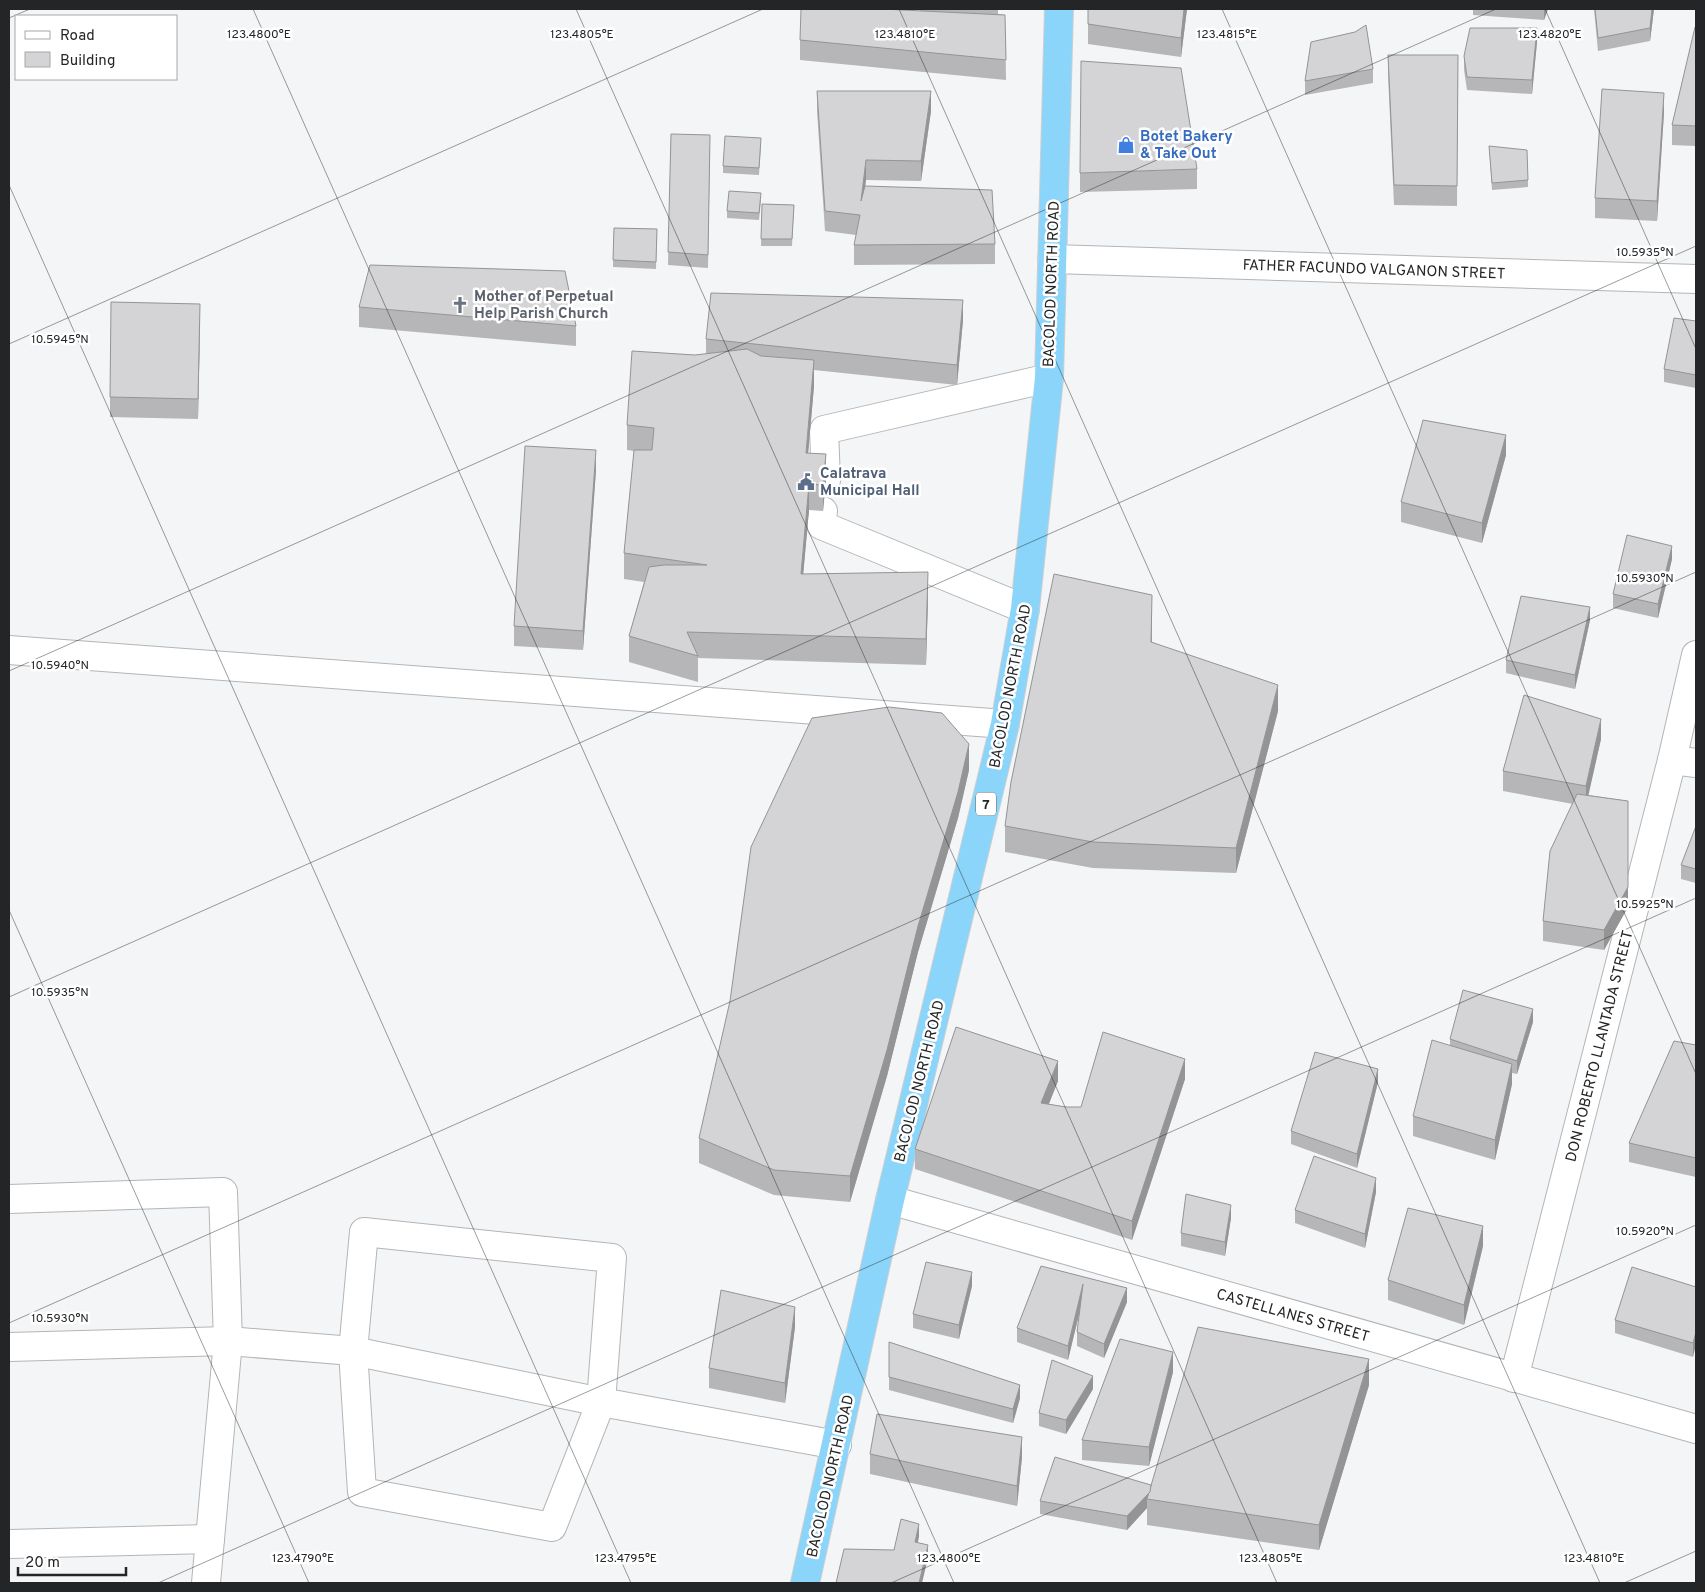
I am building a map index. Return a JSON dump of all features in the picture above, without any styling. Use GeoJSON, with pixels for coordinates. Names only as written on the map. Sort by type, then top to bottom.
{"type":"FeatureCollection","features":[{"type":"Feature","properties":{"kind":"highway","name":"BACOLOD NORTH ROAD"},"geometry":{"type":"LineString","coordinates":[[805,1583],[890,1200],[1005,724],[1025,609],[1048,378],[1059,9]]}},
{"type":"Feature","properties":{"kind":"street","name":"FATHER FACUNDO VALGANON STREET"},"geometry":{"type":"LineString","coordinates":[[1052,259],[1696,279]]}},
{"type":"Feature","properties":{"kind":"street"},"geometry":{"type":"LineString","coordinates":[[826,480],[824,430],[1048,378]]}},
{"type":"Feature","properties":{"kind":"street"},"geometry":{"type":"LineString","coordinates":[[823,511],[821,525],[1025,609]]}},
{"type":"Feature","properties":{"kind":"street"},"geometry":{"type":"LineString","coordinates":[[9,650],[1005,724]]}},
{"type":"Feature","properties":{"kind":"street","name":"DON ROBERTO LLANTADA STREET"},"geometry":{"type":"LineString","coordinates":[[1514,1378],[1684,761],[1696,655]]}},
{"type":"Feature","properties":{"kind":"street"},"geometry":{"type":"LineString","coordinates":[[9,1199],[223,1192],[228,1341],[206,1583]]}},
{"type":"Feature","properties":{"kind":"street","name":"CASTELLANES STREET"},"geometry":{"type":"LineString","coordinates":[[890,1200],[1696,1429]]}},
{"type":"Feature","properties":{"kind":"street"},"geometry":{"type":"LineString","coordinates":[[364,1232],[612,1258],[601,1402],[552,1527],[362,1492],[353,1351],[364,1232]]}},
{"type":"Feature","properties":{"kind":"street"},"geometry":{"type":"LineString","coordinates":[[9,1348],[228,1341],[353,1351],[601,1402],[837,1445]]}},
{"type":"Feature","properties":{"kind":"street"},"geometry":{"type":"LineString","coordinates":[[9,1544],[210,1539]]}},
{"type":"Feature","properties":{"kind":"building"},"geometry":{"type":"Polygon","coordinates":[[[801,9],[882,9],[1005,15],[1006,60],[800,40],[801,9]]]}},
{"type":"Feature","properties":{"kind":"building"},"geometry":{"type":"Polygon","coordinates":[[[1088,9],[1184,9],[1181,38],[1088,24],[1088,9]]]}},
{"type":"Feature","properties":{"kind":"building"},"geometry":{"type":"Polygon","coordinates":[[[1595,9],[1652,9],[1650,28],[1598,38],[1595,9]]]}},
{"type":"Feature","properties":{"kind":"building"},"geometry":{"type":"Polygon","coordinates":[[[1366,25],[1373,69],[1305,81],[1311,42],[1355,32],[1366,25]]]}},
{"type":"Feature","properties":{"kind":"building"},"geometry":{"type":"Polygon","coordinates":[[[1695,27],[1696,126],[1672,125],[1695,27]]]}},
{"type":"Feature","properties":{"kind":"building"},"geometry":{"type":"Polygon","coordinates":[[[1470,28],[1537,28],[1532,80],[1467,77],[1464,56],[1470,28]]]}},
{"type":"Feature","properties":{"kind":"building"},"geometry":{"type":"Polygon","coordinates":[[[1388,55],[1458,55],[1457,186],[1394,185],[1388,55]]]}},
{"type":"Feature","properties":{"kind":"building"},"geometry":{"type":"Polygon","coordinates":[[[1081,61],[1181,68],[1197,169],[1080,173],[1081,61]]]}},
{"type":"Feature","properties":{"kind":"building"},"geometry":{"type":"Polygon","coordinates":[[[1602,89],[1664,93],[1657,201],[1595,198],[1602,89]]]}},
{"type":"Feature","properties":{"kind":"building"},"geometry":{"type":"Polygon","coordinates":[[[817,91],[931,91],[921,161],[866,160],[861,201],[865,186],[992,190],[995,244],[854,245],[860,215],[825,211],[817,91]]]}},
{"type":"Feature","properties":{"kind":"building"},"geometry":{"type":"Polygon","coordinates":[[[671,134],[710,135],[708,255],[668,252],[671,134]]]}},
{"type":"Feature","properties":{"kind":"building"},"geometry":{"type":"Polygon","coordinates":[[[725,136],[761,138],[759,168],[723,166],[725,136]]]}},
{"type":"Feature","properties":{"kind":"building"},"geometry":{"type":"Polygon","coordinates":[[[1489,146],[1527,150],[1528,180],[1492,183],[1489,146]]]}},
{"type":"Feature","properties":{"kind":"building"},"geometry":{"type":"Polygon","coordinates":[[[729,191],[761,193],[759,213],[727,211],[729,191]]]}},
{"type":"Feature","properties":{"kind":"building"},"geometry":{"type":"Polygon","coordinates":[[[762,204],[794,205],[792,239],[761,239],[762,204]]]}},
{"type":"Feature","properties":{"kind":"building"},"geometry":{"type":"Polygon","coordinates":[[[614,228],[657,229],[656,262],[613,260],[614,228]]]}},
{"type":"Feature","properties":{"kind":"building"},"geometry":{"type":"Polygon","coordinates":[[[370,265],[565,271],[576,326],[359,307],[370,265]]]}},
{"type":"Feature","properties":{"kind":"building"},"geometry":{"type":"Polygon","coordinates":[[[711,293],[963,300],[957,365],[706,339],[711,293]]]}},
{"type":"Feature","properties":{"kind":"building"},"geometry":{"type":"Polygon","coordinates":[[[111,302],[200,304],[198,399],[110,397],[111,302]]]}},
{"type":"Feature","properties":{"kind":"building"},"geometry":{"type":"Polygon","coordinates":[[[1674,318],[1696,321],[1696,375],[1664,369],[1674,318]]]}},
{"type":"Feature","properties":{"kind":"building"},"geometry":{"type":"Polygon","coordinates":[[[747,349],[761,356],[814,360],[806,453],[826,454],[823,485],[809,484],[801,574],[928,572],[926,639],[687,632],[698,656],[629,636],[649,567],[707,565],[624,553],[634,450],[652,450],[654,428],[627,425],[632,351],[695,355],[747,349]]]}},
{"type":"Feature","properties":{"kind":"building"},"geometry":{"type":"Polygon","coordinates":[[[1423,420],[1506,435],[1482,523],[1401,502],[1423,420]]]}},
{"type":"Feature","properties":{"kind":"building"},"geometry":{"type":"Polygon","coordinates":[[[525,446],[596,450],[583,631],[514,626],[525,446]]]}},
{"type":"Feature","properties":{"kind":"building"},"geometry":{"type":"Polygon","coordinates":[[[1627,535],[1672,546],[1658,604],[1613,594],[1627,535]]]}},
{"type":"Feature","properties":{"kind":"building"},"geometry":{"type":"Polygon","coordinates":[[[1054,574],[1152,595],[1151,642],[1278,685],[1236,848],[1093,842],[1005,826],[1011,782],[1054,574]]]}},
{"type":"Feature","properties":{"kind":"building"},"geometry":{"type":"Polygon","coordinates":[[[1521,596],[1590,607],[1575,675],[1506,660],[1521,596]]]}},
{"type":"Feature","properties":{"kind":"building"},"geometry":{"type":"Polygon","coordinates":[[[1524,695],[1601,719],[1586,786],[1503,771],[1524,695]]]}},
{"type":"Feature","properties":{"kind":"building"},"geometry":{"type":"Polygon","coordinates":[[[889,707],[942,713],[969,744],[958,792],[918,926],[887,1050],[850,1176],[774,1170],[699,1138],[730,1001],[751,847],[812,718],[889,707]]]}},
{"type":"Feature","properties":{"kind":"building"},"geometry":{"type":"Polygon","coordinates":[[[1577,794],[1628,801],[1628,887],[1604,930],[1543,921],[1550,851],[1577,794]]]}},
{"type":"Feature","properties":{"kind":"building"},"geometry":{"type":"Polygon","coordinates":[[[1696,826],[1696,869],[1681,865],[1696,826]]]}},
{"type":"Feature","properties":{"kind":"building"},"geometry":{"type":"Polygon","coordinates":[[[1463,990],[1533,1009],[1517,1061],[1450,1039],[1463,990]]]}},
{"type":"Feature","properties":{"kind":"building"},"geometry":{"type":"Polygon","coordinates":[[[956,1027],[1058,1061],[1041,1103],[1066,1107],[1081,1107],[1103,1032],[1185,1059],[1132,1221],[915,1149],[956,1027]]]}},
{"type":"Feature","properties":{"kind":"building"},"geometry":{"type":"Polygon","coordinates":[[[1432,1040],[1512,1064],[1495,1140],[1413,1116],[1432,1040]]]}},
{"type":"Feature","properties":{"kind":"building"},"geometry":{"type":"Polygon","coordinates":[[[1674,1041],[1696,1045],[1696,1158],[1629,1143],[1674,1041]]]}},
{"type":"Feature","properties":{"kind":"building"},"geometry":{"type":"Polygon","coordinates":[[[1315,1052],[1378,1069],[1357,1154],[1291,1131],[1315,1052]]]}},
{"type":"Feature","properties":{"kind":"building"},"geometry":{"type":"Polygon","coordinates":[[[1314,1156],[1376,1178],[1365,1234],[1295,1210],[1314,1156]]]}},
{"type":"Feature","properties":{"kind":"building"},"geometry":{"type":"Polygon","coordinates":[[[1186,1194],[1231,1205],[1225,1242],[1181,1233],[1186,1194]]]}},
{"type":"Feature","properties":{"kind":"building"},"geometry":{"type":"Polygon","coordinates":[[[1408,1208],[1483,1226],[1464,1305],[1388,1280],[1408,1208]]]}},
{"type":"Feature","properties":{"kind":"building"},"geometry":{"type":"Polygon","coordinates":[[[926,1262],[972,1272],[959,1325],[913,1314],[926,1262]]]}},
{"type":"Feature","properties":{"kind":"building"},"geometry":{"type":"Polygon","coordinates":[[[1041,1266],[1127,1288],[1104,1344],[1077,1332],[1083,1284],[1068,1346],[1017,1328],[1041,1266]]]}},
{"type":"Feature","properties":{"kind":"building"},"geometry":{"type":"Polygon","coordinates":[[[1632,1267],[1696,1287],[1696,1332],[1693,1343],[1615,1320],[1632,1267]]]}},
{"type":"Feature","properties":{"kind":"building"},"geometry":{"type":"Polygon","coordinates":[[[721,1290],[795,1307],[785,1383],[709,1368],[721,1290]]]}},
{"type":"Feature","properties":{"kind":"building"},"geometry":{"type":"Polygon","coordinates":[[[1198,1327],[1369,1359],[1319,1525],[1147,1499],[1198,1327]]]}},
{"type":"Feature","properties":{"kind":"building"},"geometry":{"type":"Polygon","coordinates":[[[1120,1339],[1173,1352],[1149,1447],[1082,1440],[1120,1339]]]}},
{"type":"Feature","properties":{"kind":"building"},"geometry":{"type":"Polygon","coordinates":[[[889,1342],[1020,1385],[1013,1409],[889,1377],[889,1342]]]}},
{"type":"Feature","properties":{"kind":"building"},"geometry":{"type":"Polygon","coordinates":[[[1052,1360],[1093,1376],[1066,1420],[1039,1413],[1052,1360]]]}},
{"type":"Feature","properties":{"kind":"building"},"geometry":{"type":"Polygon","coordinates":[[[877,1414],[1022,1437],[1017,1486],[870,1454],[877,1414]]]}},
{"type":"Feature","properties":{"kind":"building"},"geometry":{"type":"Polygon","coordinates":[[[1055,1457],[1151,1485],[1150,1492],[1127,1516],[1040,1501],[1055,1457]]]}},
{"type":"Feature","properties":{"kind":"building"},"geometry":{"type":"Polygon","coordinates":[[[901,1519],[919,1524],[915,1542],[928,1545],[919,1583],[836,1583],[844,1549],[894,1550],[901,1519]]]}},
{"type":"Feature","properties":{"kind":"place","name":"Botet Bakery & Take Out"},"geometry":{"type":"Point","coordinates":[1126,145]}},
{"type":"Feature","properties":{"kind":"place","name":"Mother of Perpetual Help Parish Church"},"geometry":{"type":"Point","coordinates":[460,305]}},
{"type":"Feature","properties":{"kind":"place","name":"Calatrava Municipal Hall"},"geometry":{"type":"Point","coordinates":[806,482]}}]}
